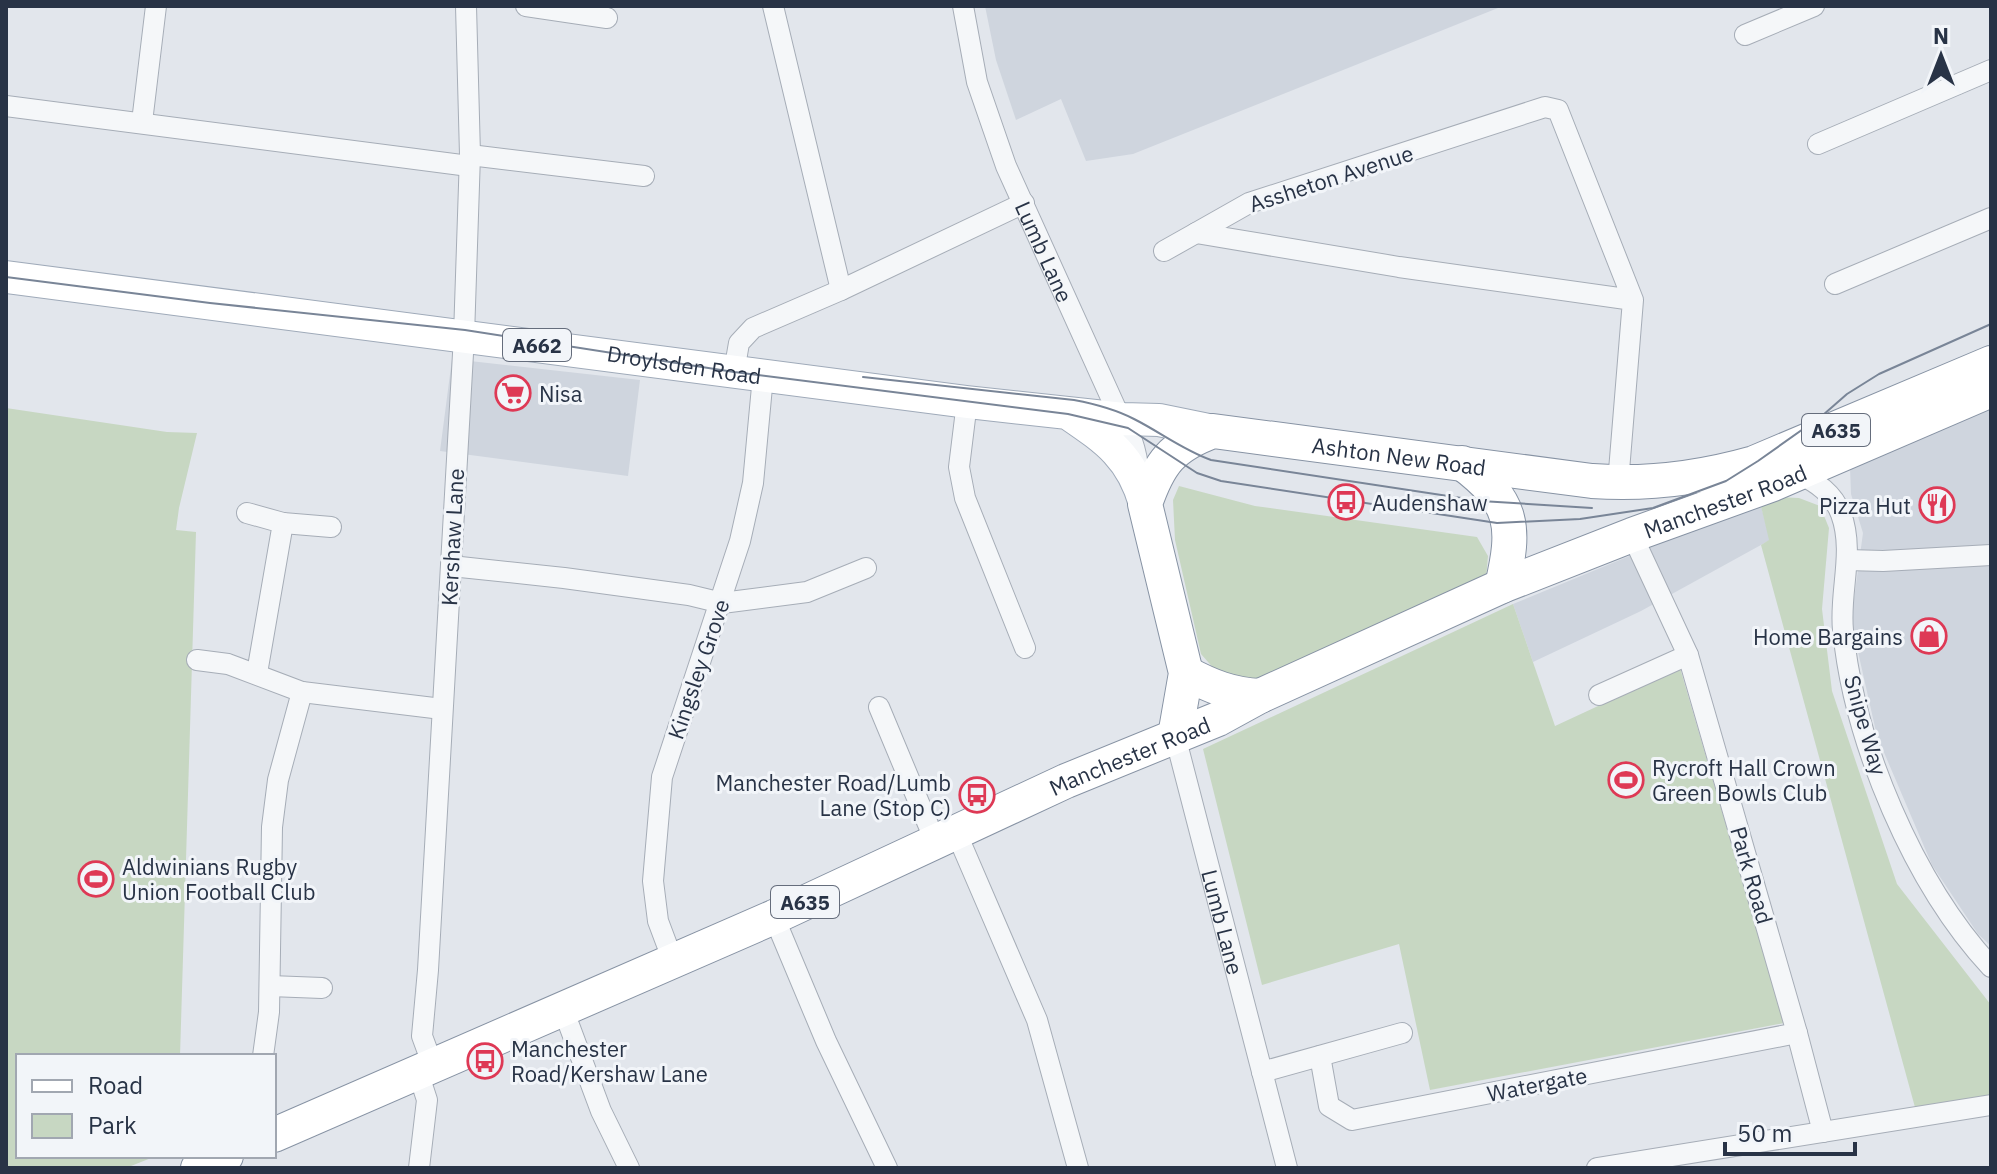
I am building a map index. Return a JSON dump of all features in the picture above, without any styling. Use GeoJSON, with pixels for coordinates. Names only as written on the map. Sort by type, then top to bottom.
{"type":"FeatureCollection","features":[{"type":"Feature","properties":{"kind":"highway","name":"Manchester Road"},"geometry":{"type":"LineString","coordinates":[[1676,479],[1720,473],[1754,463],[1991,363]]}},
{"type":"Feature","properties":{"kind":"highway","name":"Manchester Road"},"geometry":{"type":"LineString","coordinates":[[276,1134],[774,917],[1066,781],[1218,719],[1260,696],[1502,586],[1798,473],[1991,390]]}},
{"type":"Feature","properties":{"kind":"highway","name":"Ashton New Road"},"geometry":{"type":"LineString","coordinates":[[1213,431],[1618,483],[1676,479]]}},
{"type":"Feature","properties":{"kind":"highway"},"geometry":{"type":"LineString","coordinates":[[1143,496],[1169,455],[1179,446],[1213,431]]}},
{"type":"Feature","properties":{"kind":"highway"},"geometry":{"type":"LineString","coordinates":[[1462,463],[1480,476],[1503,503],[1507,513],[1509,545],[1502,586]]}},
{"type":"Feature","properties":{"kind":"highway"},"geometry":{"type":"LineString","coordinates":[[1618,483],[1632,535]]}},
{"type":"Feature","properties":{"kind":"highway","name":"Lumb Lane"},"geometry":{"type":"LineString","coordinates":[[1143,496],[1186,673],[1175,736]]}},
{"type":"Feature","properties":{"kind":"highway"},"geometry":{"type":"LineString","coordinates":[[1186,673],[1238,695],[1260,696]]}},
{"type":"Feature","properties":{"kind":"highway"},"geometry":{"type":"LineString","coordinates":[[198,1168],[221,1158]]}},
{"type":"Feature","properties":{"kind":"main road","name":"Droylsden Road"},"geometry":{"type":"LineString","coordinates":[[6,277],[967,402],[1123,419]]}},
{"type":"Feature","properties":{"kind":"main road","name":"Lumb Lane"},"geometry":{"type":"LineString","coordinates":[[1068,414],[1117,450],[1143,496]]}},
{"type":"Feature","properties":{"kind":"main road","name":"Ashton New Road"},"geometry":{"type":"LineString","coordinates":[[1123,419],[1173,422],[1213,431]]}},
{"type":"Feature","properties":{"kind":"street"},"geometry":{"type":"LineString","coordinates":[[142,122],[156,6]]}},
{"type":"Feature","properties":{"kind":"street","name":"Kershaw Lane"},"geometry":{"type":"LineString","coordinates":[[419,1168],[427,1100],[422,1036],[464,336],[470,160],[466,6]]}},
{"type":"Feature","properties":{"kind":"street"},"geometry":{"type":"LineString","coordinates":[[526,6],[607,18]]}},
{"type":"Feature","properties":{"kind":"street"},"geometry":{"type":"LineString","coordinates":[[773,6],[841,290]]}},
{"type":"Feature","properties":{"kind":"street","name":"Lumb Lane"},"geometry":{"type":"LineString","coordinates":[[963,6],[977,82],[1006,166],[1123,419],[1138,458],[1143,496]]}},
{"type":"Feature","properties":{"kind":"street"},"geometry":{"type":"LineString","coordinates":[[1745,35],[1814,6]]}},
{"type":"Feature","properties":{"kind":"street"},"geometry":{"type":"LineString","coordinates":[[1818,144],[1991,70]]}},
{"type":"Feature","properties":{"kind":"street"},"geometry":{"type":"LineString","coordinates":[[6,106],[470,160],[644,176]]}},
{"type":"Feature","properties":{"kind":"street","name":"Assheton Avenue"},"geometry":{"type":"LineString","coordinates":[[1196,233],[1249,203],[1545,107],[1558,110],[1633,300],[1618,483]]}},
{"type":"Feature","properties":{"kind":"street","name":"Kingsley Grove"},"geometry":{"type":"LineString","coordinates":[[673,961],[658,921],[653,881],[662,777],[690,687],[722,603],[753,483],[748,374],[739,343],[753,328],[1024,203]]}},
{"type":"Feature","properties":{"kind":"street"},"geometry":{"type":"LineString","coordinates":[[1835,284],[1991,218]]}},
{"type":"Feature","properties":{"kind":"street"},"geometry":{"type":"LineString","coordinates":[[1164,251],[1196,233]]}},
{"type":"Feature","properties":{"kind":"street","name":"Assheton Avenue"},"geometry":{"type":"LineString","coordinates":[[1196,233],[1399,267],[1633,300]]}},
{"type":"Feature","properties":{"kind":"street"},"geometry":{"type":"LineString","coordinates":[[967,402],[959,467],[965,498],[1025,648]]}},
{"type":"Feature","properties":{"kind":"street","name":"Snipe Way"},"geometry":{"type":"LineString","coordinates":[[1798,473],[1825,490],[1841,515],[1847,560],[1843,629],[1853,687],[1869,749],[1930,885],[1970,944],[1991,967]]}},
{"type":"Feature","properties":{"kind":"street"},"geometry":{"type":"LineString","coordinates":[[247,513],[283,523],[331,527]]}},
{"type":"Feature","properties":{"kind":"street"},"geometry":{"type":"LineString","coordinates":[[257,673],[283,523]]}},
{"type":"Feature","properties":{"kind":"street","name":"Park Road"},"geometry":{"type":"LineString","coordinates":[[1632,535],[1688,655],[1823,1132]]}},
{"type":"Feature","properties":{"kind":"street"},"geometry":{"type":"LineString","coordinates":[[1847,560],[1991,555]]}},
{"type":"Feature","properties":{"kind":"street"},"geometry":{"type":"LineString","coordinates":[[451,566],[689,595],[722,603],[807,592],[866,568]]}},
{"type":"Feature","properties":{"kind":"street"},"geometry":{"type":"LineString","coordinates":[[1599,695],[1688,655]]}},
{"type":"Feature","properties":{"kind":"street"},"geometry":{"type":"LineString","coordinates":[[197,660],[228,664],[302,692],[442,709]]}},
{"type":"Feature","properties":{"kind":"street"},"geometry":{"type":"LineString","coordinates":[[263,1054],[270,986],[268,921],[272,827],[278,780],[302,692]]}},
{"type":"Feature","properties":{"kind":"street"},"geometry":{"type":"LineString","coordinates":[[879,707],[1037,1020],[1078,1168]]}},
{"type":"Feature","properties":{"kind":"street","name":"Lumb Lane"},"geometry":{"type":"LineString","coordinates":[[1175,736],[1287,1168]]}},
{"type":"Feature","properties":{"kind":"street"},"geometry":{"type":"LineString","coordinates":[[774,917],[826,1041],[887,1168]]}},
{"type":"Feature","properties":{"kind":"street"},"geometry":{"type":"LineString","coordinates":[[270,986],[322,988]]}},
{"type":"Feature","properties":{"kind":"street"},"geometry":{"type":"LineString","coordinates":[[563,1009],[601,1111],[629,1168]]}},
{"type":"Feature","properties":{"kind":"street"},"geometry":{"type":"LineString","coordinates":[[1262,1072],[1402,1033]]}},
{"type":"Feature","properties":{"kind":"street","name":"Watergate"},"geometry":{"type":"LineString","coordinates":[[1320,1056],[1329,1106],[1352,1120],[1797,1033]]}},
{"type":"Feature","properties":{"kind":"street"},"geometry":{"type":"LineString","coordinates":[[1597,1168],[1991,1105]]}},
{"type":"Feature","properties":{"kind":"shaded area"},"geometry":{"type":"Polygon","coordinates":[[[985,6],[1503,6],[1133,154],[1086,161],[1061,99],[1016,120],[996,60],[985,6]]]}},
{"type":"Feature","properties":{"kind":"shaded area"},"geometry":{"type":"Polygon","coordinates":[[[452,359],[640,380],[628,476],[440,451],[452,359]]]}},
{"type":"Feature","properties":{"kind":"shaded area"},"geometry":{"type":"Polygon","coordinates":[[[1991,398],[1991,946],[1978,934],[1932,865],[1877,736],[1851,621],[1863,533],[1851,494],[1850,467],[1991,398]]]}},
{"type":"Feature","properties":{"kind":"shaded area"},"geometry":{"type":"Polygon","coordinates":[[[1760,502],[1770,540],[1641,611],[1533,662],[1513,604],[1760,502]]]}},
{"type":"Feature","properties":{"kind":"green space","name":"Aldwinians Rugby Union Football Club"},"geometry":{"type":"Polygon","coordinates":[[[6,408],[167,432],[197,433],[176,530],[196,532],[180,1054],[16,1054],[16,1158],[151,1158],[126,1168],[6,1168],[6,408]]]}},
{"type":"Feature","properties":{"kind":"green space"},"geometry":{"type":"Polygon","coordinates":[[[1179,486],[1255,506],[1477,537],[1488,556],[1486,579],[1261,682],[1216,671],[1201,654],[1175,540],[1173,500],[1179,486]]]}},
{"type":"Feature","properties":{"kind":"green space"},"geometry":{"type":"Polygon","coordinates":[[[1776,497],[1799,498],[1820,506],[1829,528],[1822,609],[1832,691],[1897,884],[1991,1005],[1991,1098],[1916,1111],[1761,545],[1769,540],[1760,502],[1776,497]]]}},
{"type":"Feature","properties":{"kind":"green space"},"geometry":{"type":"Polygon","coordinates":[[[1513,604],[1555,726],[1680,668],[1784,1023],[1430,1090],[1399,944],[1262,985],[1203,749],[1513,604]]]}},
{"type":"Feature","properties":{"kind":"tram line"},"geometry":{"type":"LineString","coordinates":[[6,277],[210,303],[465,330],[734,372],[1068,414],[1128,428],[1197,473],[1221,481],[1497,523],[1580,519],[1653,508],[1726,481],[1879,374],[1991,324]]}},
{"type":"Feature","properties":{"kind":"tram line"},"geometry":{"type":"LineString","coordinates":[[863,377],[1090,403],[1127,415],[1211,460],[1481,501],[1592,508]]}},
{"type":"Feature","properties":{"kind":"place","name":"Nisa"},"geometry":{"type":"Point","coordinates":[513,393]}},
{"type":"Feature","properties":{"kind":"place","name":"Audenshaw"},"geometry":{"type":"Point","coordinates":[1346,502]}},
{"type":"Feature","properties":{"kind":"place","name":"Pizza Hut"},"geometry":{"type":"Point","coordinates":[1937,505]}},
{"type":"Feature","properties":{"kind":"place","name":"Home Bargains"},"geometry":{"type":"Point","coordinates":[1929,636]}},
{"type":"Feature","properties":{"kind":"place","name":"Rycroft Hall Crown Green Bowls Club"},"geometry":{"type":"Point","coordinates":[1626,780]}},
{"type":"Feature","properties":{"kind":"place","name":"Manchester Road/Lumb Lane (Stop C)"},"geometry":{"type":"Point","coordinates":[977,795]}},
{"type":"Feature","properties":{"kind":"place","name":"Aldwinians Rugby Union Football Club"},"geometry":{"type":"Point","coordinates":[96,879]}},
{"type":"Feature","properties":{"kind":"place","name":"Manchester Road/Kershaw Lane"},"geometry":{"type":"Point","coordinates":[485,1061]}}]}
